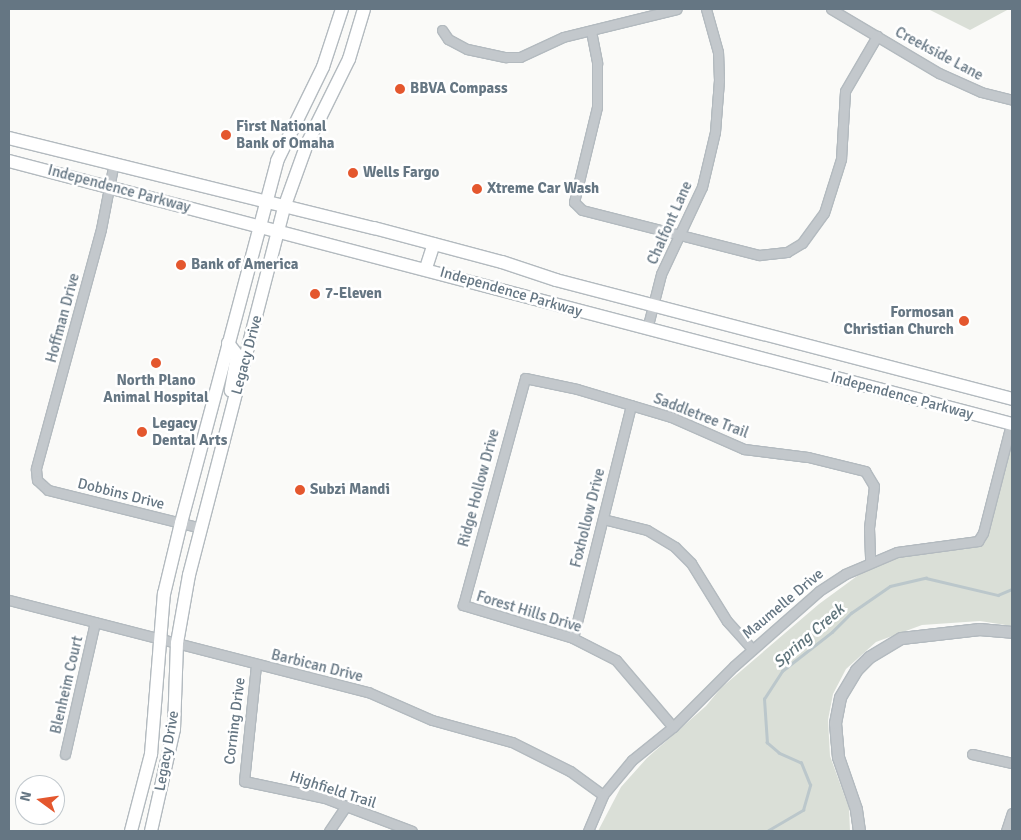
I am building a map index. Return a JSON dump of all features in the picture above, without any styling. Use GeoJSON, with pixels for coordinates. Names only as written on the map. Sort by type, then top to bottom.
{"type":"FeatureCollection","features":[{"type":"Feature","properties":{"kind":"main road","name":"Legacy Drive"},"geometry":{"type":"LineString","coordinates":[[131,831],[151,754],[156,720],[159,638],[164,594],[181,523],[265,200],[288,132],[323,67],[342,9]]}},
{"type":"Feature","properties":{"kind":"main road","name":"Legacy Drive"},"geometry":{"type":"LineString","coordinates":[[151,831],[174,729],[177,643],[188,575],[286,205],[307,144],[342,76],[364,9]]}},
{"type":"Feature","properties":{"kind":"main road"},"geometry":{"type":"LineString","coordinates":[[323,67],[342,76]]}},
{"type":"Feature","properties":{"kind":"main road","name":"Independence Parkway"},"geometry":{"type":"LineString","coordinates":[[9,138],[286,205],[653,305],[1012,399]]}},
{"type":"Feature","properties":{"kind":"main road","name":"Independence Parkway"},"geometry":{"type":"LineString","coordinates":[[9,161],[111,186],[259,226],[278,233],[426,268],[647,329],[1012,423]]}},
{"type":"Feature","properties":{"kind":"main road"},"geometry":{"type":"LineString","coordinates":[[426,268],[434,244]]}},
{"type":"Feature","properties":{"kind":"main road"},"geometry":{"type":"LineString","coordinates":[[228,343],[237,355],[231,390],[236,398]]}},
{"type":"Feature","properties":{"kind":"main road"},"geometry":{"type":"LineString","coordinates":[[201,451],[221,456]]}},
{"type":"Feature","properties":{"kind":"street"},"geometry":{"type":"LineString","coordinates":[[442,30],[455,44],[506,57],[531,53],[563,37],[677,9]]}},
{"type":"Feature","properties":{"kind":"street","name":"Chalfont Lane"},"geometry":{"type":"LineString","coordinates":[[647,329],[661,274],[702,187],[716,132],[719,80],[718,52],[706,9]]}},
{"type":"Feature","properties":{"kind":"street","name":"Creekside Lane"},"geometry":{"type":"LineString","coordinates":[[830,9],[958,82],[1012,100]]}},
{"type":"Feature","properties":{"kind":"street"},"geometry":{"type":"LineString","coordinates":[[591,31],[597,63],[597,107],[574,202],[582,210],[758,254],[787,252],[802,244],[820,220],[832,197],[841,160],[845,91],[877,36]]}},
{"type":"Feature","properties":{"kind":"street","name":"Hoffman Drive"},"geometry":{"type":"LineString","coordinates":[[37,480],[42,445],[111,186],[114,162]]}},
{"type":"Feature","properties":{"kind":"street","name":"Saddletree Trail"},"geometry":{"type":"LineString","coordinates":[[525,378],[671,417],[744,448],[808,457],[865,471],[874,486],[869,528],[870,562]]}},
{"type":"Feature","properties":{"kind":"street","name":"Ridge Hollow Drive"},"geometry":{"type":"LineString","coordinates":[[462,605],[525,378]]}},
{"type":"Feature","properties":{"kind":"street","name":"Foxhollow Drive"},"geometry":{"type":"LineString","coordinates":[[573,638],[631,405]]}},
{"type":"Feature","properties":{"kind":"street","name":"Maumelle Drive"},"geometry":{"type":"LineString","coordinates":[[588,831],[603,795],[632,760],[673,727],[752,649],[819,591],[870,562],[897,552],[978,540],[983,532],[1012,423]]}},
{"type":"Feature","properties":{"kind":"street","name":"Dobbins Drive"},"geometry":{"type":"LineString","coordinates":[[37,480],[48,490],[201,528]]}},
{"type":"Feature","properties":{"kind":"street"},"geometry":{"type":"LineString","coordinates":[[603,519],[647,530],[675,547],[691,563],[727,621],[752,649]]}},
{"type":"Feature","properties":{"kind":"street","name":"Barbican Drive"},"geometry":{"type":"LineString","coordinates":[[9,600],[256,665],[368,692],[432,720],[512,742],[570,771],[603,795]]}},
{"type":"Feature","properties":{"kind":"street","name":"Forest Hills Drive"},"geometry":{"type":"LineString","coordinates":[[462,605],[573,638],[616,660],[628,671],[673,727]]}},
{"type":"Feature","properties":{"kind":"street","name":"Blenheim Court"},"geometry":{"type":"LineString","coordinates":[[65,754],[95,622]]}},
{"type":"Feature","properties":{"kind":"street"},"geometry":{"type":"LineString","coordinates":[[859,831],[856,809],[838,757],[835,723],[840,697],[856,670],[869,657],[901,638],[979,629],[1012,632]]}},
{"type":"Feature","properties":{"kind":"street","name":"Corning Drive"},"geometry":{"type":"LineString","coordinates":[[244,781],[256,665]]}},
{"type":"Feature","properties":{"kind":"street"},"geometry":{"type":"LineString","coordinates":[[972,754],[1012,763]]}},
{"type":"Feature","properties":{"kind":"street","name":"Highfield Trail"},"geometry":{"type":"LineString","coordinates":[[244,781],[290,789],[346,806],[412,831]]}},
{"type":"Feature","properties":{"kind":"street"},"geometry":{"type":"LineString","coordinates":[[329,831],[346,806]]}},
{"type":"Feature","properties":{"kind":"street"},"geometry":{"type":"LineString","coordinates":[[1006,831],[1012,813]]}},
{"type":"Feature","properties":{"kind":"shaded area"},"geometry":{"type":"Polygon","coordinates":[[[928,9],[1009,9],[970,30],[928,9]]]}},
{"type":"Feature","properties":{"kind":"shaded area"},"geometry":{"type":"Polygon","coordinates":[[[1012,441],[1012,626],[980,621],[922,625],[876,642],[846,669],[833,694],[828,720],[830,756],[849,808],[850,831],[598,831],[621,787],[647,758],[706,706],[721,688],[819,604],[864,571],[893,559],[917,553],[966,549],[984,542],[1012,441]]]}},
{"type":"Feature","properties":{"kind":"waterway","name":"Spring Creek"},"geometry":{"type":"LineString","coordinates":[[767,831],[803,810],[810,785],[801,763],[779,753],[767,743],[764,699],[782,671],[832,632],[851,613],[890,586],[926,578],[998,595],[1012,589]]}},
{"type":"Feature","properties":{"kind":"place","name":"BBVA Compass"},"geometry":{"type":"Point","coordinates":[400,89]}},
{"type":"Feature","properties":{"kind":"place","name":"First National Bank of Omaha"},"geometry":{"type":"Point","coordinates":[226,135]}},
{"type":"Feature","properties":{"kind":"place","name":"Wells Fargo"},"geometry":{"type":"Point","coordinates":[353,173]}},
{"type":"Feature","properties":{"kind":"place","name":"Xtreme Car Wash"},"geometry":{"type":"Point","coordinates":[477,189]}},
{"type":"Feature","properties":{"kind":"place","name":"Bank of America"},"geometry":{"type":"Point","coordinates":[181,265]}},
{"type":"Feature","properties":{"kind":"place","name":"7-Eleven"},"geometry":{"type":"Point","coordinates":[315,294]}},
{"type":"Feature","properties":{"kind":"place","name":"Formosan Christian Church"},"geometry":{"type":"Point","coordinates":[964,321]}},
{"type":"Feature","properties":{"kind":"place","name":"North Plano Animal Hospital"},"geometry":{"type":"Point","coordinates":[156,363]}},
{"type":"Feature","properties":{"kind":"place","name":"Legacy Dental Arts"},"geometry":{"type":"Point","coordinates":[142,432]}},
{"type":"Feature","properties":{"kind":"place","name":"Subzi Mandi"},"geometry":{"type":"Point","coordinates":[300,490]}}]}
